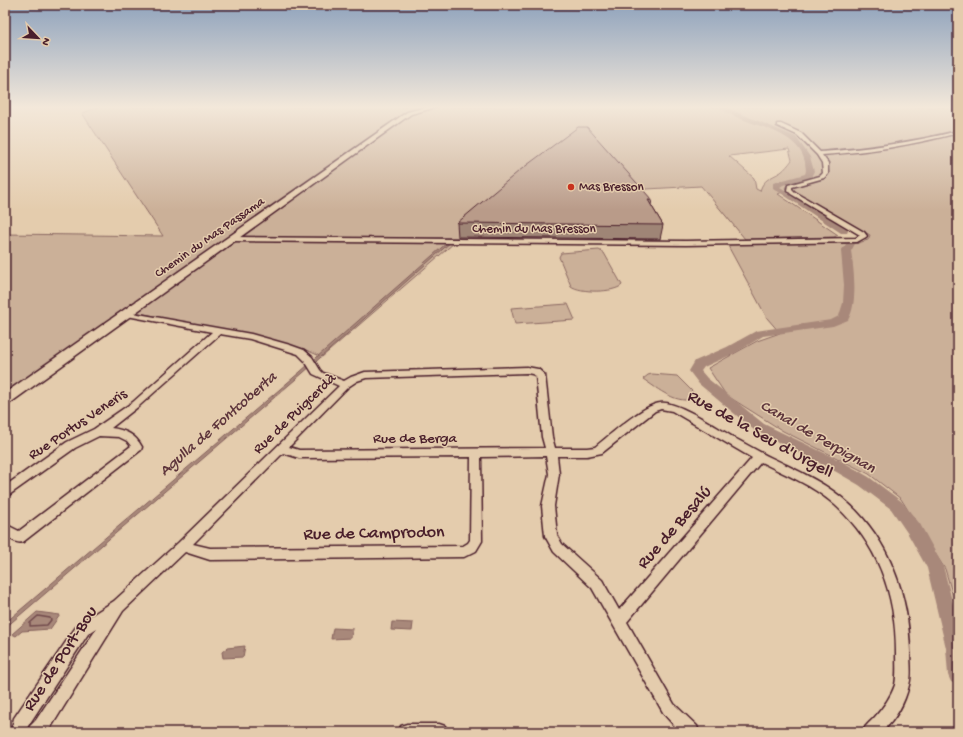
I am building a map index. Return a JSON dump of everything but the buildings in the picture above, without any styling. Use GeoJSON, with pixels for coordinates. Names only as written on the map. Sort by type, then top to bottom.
{"type":"FeatureCollection","features":[{"type":"Feature","properties":{"kind":"street","name":"Chemin du Mas Passama"},"geometry":{"type":"LineString","coordinates":[[5,400],[370,141]]}},
{"type":"Feature","properties":{"kind":"street"},"geometry":{"type":"LineString","coordinates":[[806,141],[819,154],[856,151],[913,141]]}},
{"type":"Feature","properties":{"kind":"street","name":"Chemin du Mas Bresson"},"geometry":{"type":"LineString","coordinates":[[232,239],[686,243],[857,240],[864,236],[792,193],[789,189],[790,186],[822,177],[826,173],[825,163],[819,154]]}},
{"type":"Feature","properties":{"kind":"street"},"geometry":{"type":"LineString","coordinates":[[836,240],[850,233],[850,228]]}},
{"type":"Feature","properties":{"kind":"street"},"geometry":{"type":"LineString","coordinates":[[127,314],[218,331],[287,347],[301,352],[320,375],[345,385]]}},
{"type":"Feature","properties":{"kind":"street","name":"Rue Portus Veneris"},"geometry":{"type":"LineString","coordinates":[[5,492],[71,445],[98,432],[136,404],[218,331]]}},
{"type":"Feature","properties":{"kind":"street","name":"Rue de Puigcerdà"},"geometry":{"type":"LineString","coordinates":[[119,606],[183,546],[345,385],[354,378],[365,375],[535,371],[540,375],[547,437],[551,452]]}},
{"type":"Feature","properties":{"kind":"street","name":"Rue de la Seu d'Urgell"},"geometry":{"type":"LineString","coordinates":[[551,452],[587,452],[598,450],[652,409],[661,406],[674,408],[759,457],[818,486],[840,503],[857,519],[878,550],[896,593],[904,637],[902,685],[888,715],[870,732]]}},
{"type":"Feature","properties":{"kind":"street"},"geometry":{"type":"LineString","coordinates":[[5,529],[18,538],[137,447],[135,441],[124,434],[110,431],[98,432]]}},
{"type":"Feature","properties":{"kind":"street","name":"Rue de Berga"},"geometry":{"type":"LineString","coordinates":[[280,449],[299,454],[476,454],[551,452]]}},
{"type":"Feature","properties":{"kind":"street"},"geometry":{"type":"LineString","coordinates":[[551,452],[554,474],[548,506],[551,536],[558,548],[597,584],[668,709],[691,732]]}},
{"type":"Feature","properties":{"kind":"street","name":"Rue de Camprodon"},"geometry":{"type":"LineString","coordinates":[[183,546],[210,554],[464,550],[472,546],[476,541],[476,454]]}},
{"type":"Feature","properties":{"kind":"street","name":"Rue de Besalú"},"geometry":{"type":"LineString","coordinates":[[618,622],[759,457]]}},
{"type":"Feature","properties":{"kind":"street","name":"Rue de Port-Bou"},"geometry":{"type":"LineString","coordinates":[[19,732],[20,724],[83,629],[119,606]]}},
{"type":"Feature","properties":{"kind":"street","name":"Rue de Port-Bou"},"geometry":{"type":"LineString","coordinates":[[36,732],[42,726],[119,606]]}},
{"type":"Feature","properties":{"kind":"street"},"geometry":{"type":"LineString","coordinates":[[407,732],[439,732]]}},
{"type":"Feature","properties":{"kind":"shaded area"},"geometry":{"type":"Polygon","coordinates":[[[101,141],[367,141],[5,395],[5,234],[163,236],[101,141]]]}},
{"type":"Feature","properties":{"kind":"shaded area"},"geometry":{"type":"Polygon","coordinates":[[[373,141],[911,141],[888,146],[816,153],[822,162],[823,172],[819,176],[787,185],[785,188],[787,190],[778,194],[838,235],[834,237],[745,239],[701,186],[629,190],[489,209],[458,238],[239,237],[373,141]],[[789,149],[729,156],[754,178],[756,189],[760,191],[765,181],[785,168],[792,160],[789,149]]]}},
{"type":"Feature","properties":{"kind":"shaded area"},"geometry":{"type":"Polygon","coordinates":[[[958,141],[958,613],[945,569],[901,499],[869,474],[783,431],[726,395],[708,368],[757,341],[780,333],[767,318],[727,244],[858,243],[868,240],[870,235],[791,189],[793,187],[825,178],[829,174],[828,163],[823,155],[891,148],[925,142],[958,141]]]}},
{"type":"Feature","properties":{"kind":"shaded area"},"geometry":{"type":"Polygon","coordinates":[[[233,241],[454,243],[322,357],[304,349],[283,343],[135,312],[233,241]]]}},
{"type":"Feature","properties":{"kind":"shaded area"},"geometry":{"type":"Polygon","coordinates":[[[599,250],[604,253],[622,285],[618,288],[605,291],[582,290],[571,286],[559,257],[561,253],[599,250]]]}},
{"type":"Feature","properties":{"kind":"shaded area"},"geometry":{"type":"Polygon","coordinates":[[[568,304],[575,320],[515,324],[511,308],[568,304]]]}},
{"type":"Feature","properties":{"kind":"shaded area"},"geometry":{"type":"Polygon","coordinates":[[[652,374],[677,376],[696,395],[696,398],[682,400],[662,392],[643,379],[652,374]]]}},
{"type":"Feature","properties":{"kind":"water"},"geometry":{"type":"Polygon","coordinates":[[[449,241],[452,241],[303,373],[5,628],[5,623],[300,372],[449,241]]]}},
{"type":"Feature","properties":{"kind":"water"},"geometry":{"type":"Polygon","coordinates":[[[37,612],[60,615],[50,629],[22,631],[16,636],[12,634],[37,612]]]}},
{"type":"Feature","properties":{"kind":"water"},"geometry":{"type":"Polygon","coordinates":[[[392,622],[413,623],[412,631],[391,630],[392,622]]]}},
{"type":"Feature","properties":{"kind":"water"},"geometry":{"type":"Polygon","coordinates":[[[333,628],[353,629],[351,638],[331,639],[333,628]]]}},
{"type":"Feature","properties":{"kind":"water"},"geometry":{"type":"Polygon","coordinates":[[[245,646],[243,657],[223,658],[222,652],[227,648],[245,646]]]}},
{"type":"Feature","properties":{"kind":"waterway","name":"Canal de Perpignan"},"geometry":{"type":"LineString","coordinates":[[796,141],[807,157],[810,171],[808,175],[776,185],[777,188],[844,231]]}},
{"type":"Feature","properties":{"kind":"waterway","name":"Canal de Perpignan"},"geometry":{"type":"LineString","coordinates":[[852,242],[846,251],[849,294],[844,318],[833,323],[760,333],[731,350],[699,364],[695,371],[703,381],[759,427],[838,466],[864,481],[896,505],[914,529],[935,566],[955,648],[958,675]]}},
{"type":"Feature","properties":{"kind":"place","name":"Mas Bresson"},"geometry":{"type":"Point","coordinates":[571,187]}},
{"type":"Feature","properties":{"kind":"water label","name":"Agulla de Fontcoberta"},"geometry":{"type":"Point","coordinates":[219,425]}}]}
